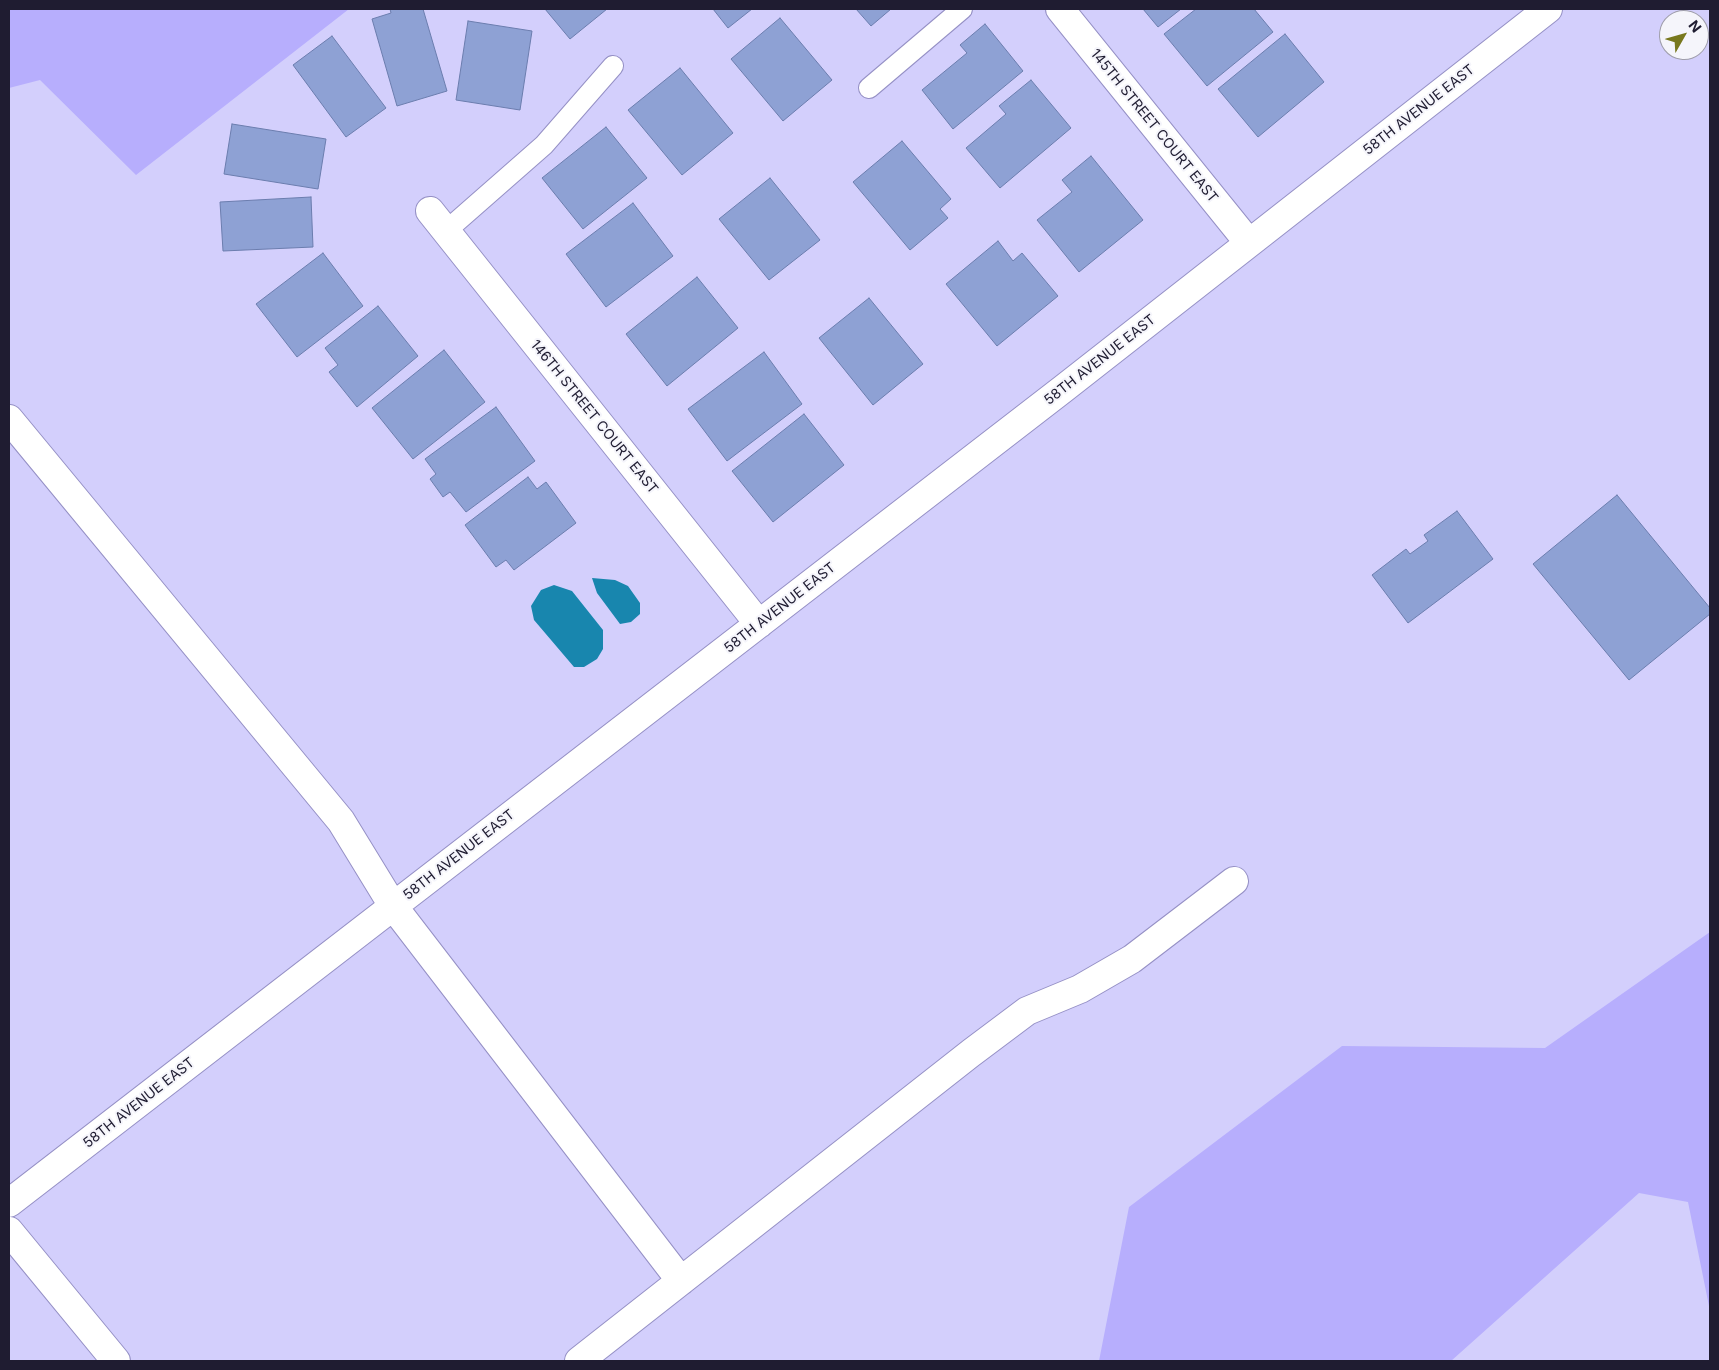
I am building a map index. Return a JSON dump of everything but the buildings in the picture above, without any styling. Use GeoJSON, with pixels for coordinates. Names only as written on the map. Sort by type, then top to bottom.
{"type":"FeatureCollection","features":[{"type":"Feature","properties":{"kind":"street","name":"145TH STREET COURT EAST"},"geometry":{"type":"LineString","coordinates":[[1060,9],[1249,243]]}},
{"type":"Feature","properties":{"kind":"street","name":"58TH AVENUE EAST"},"geometry":{"type":"LineString","coordinates":[[9,1203],[759,624],[1548,9]]}},
{"type":"Feature","properties":{"kind":"street","name":"146TH STREET COURT EAST"},"geometry":{"type":"LineString","coordinates":[[438,221],[759,624]]}},
{"type":"Feature","properties":{"kind":"street"},"geometry":{"type":"LineString","coordinates":[[9,420],[341,821],[393,906],[681,1281]]}},
{"type":"Feature","properties":{"kind":"street"},"geometry":{"type":"LineString","coordinates":[[579,1361],[1027,1011],[1080,989],[1132,959],[1234,881]]}},
{"type":"Feature","properties":{"kind":"street"},"geometry":{"type":"LineString","coordinates":[[9,1231],[116,1361]]}},
{"type":"Feature","properties":{"kind":"lane"},"geometry":{"type":"LineString","coordinates":[[869,88],[962,9]]}},
{"type":"Feature","properties":{"kind":"lane"},"geometry":{"type":"LineString","coordinates":[[438,221],[544,144],[613,66]]}},
{"type":"Feature","properties":{"kind":"shaded area"},"geometry":{"type":"Polygon","coordinates":[[[9,9],[349,9],[136,175],[40,80],[9,88],[9,9]]]}},
{"type":"Feature","properties":{"kind":"shaded area"},"geometry":{"type":"Polygon","coordinates":[[[1710,932],[1710,1311],[1688,1202],[1639,1193],[1451,1361],[1099,1361],[1129,1207],[1342,1046],[1545,1048],[1710,932]]]}},
{"type":"Feature","properties":{"kind":"water"},"geometry":{"type":"Polygon","coordinates":[[[592,578],[615,580],[628,586],[640,603],[640,614],[631,622],[620,624],[597,593],[592,578]]]}},
{"type":"Feature","properties":{"kind":"water"},"geometry":{"type":"Polygon","coordinates":[[[554,585],[572,591],[603,630],[603,649],[597,659],[584,667],[574,667],[534,620],[531,606],[541,590],[554,585]]]}}]}
